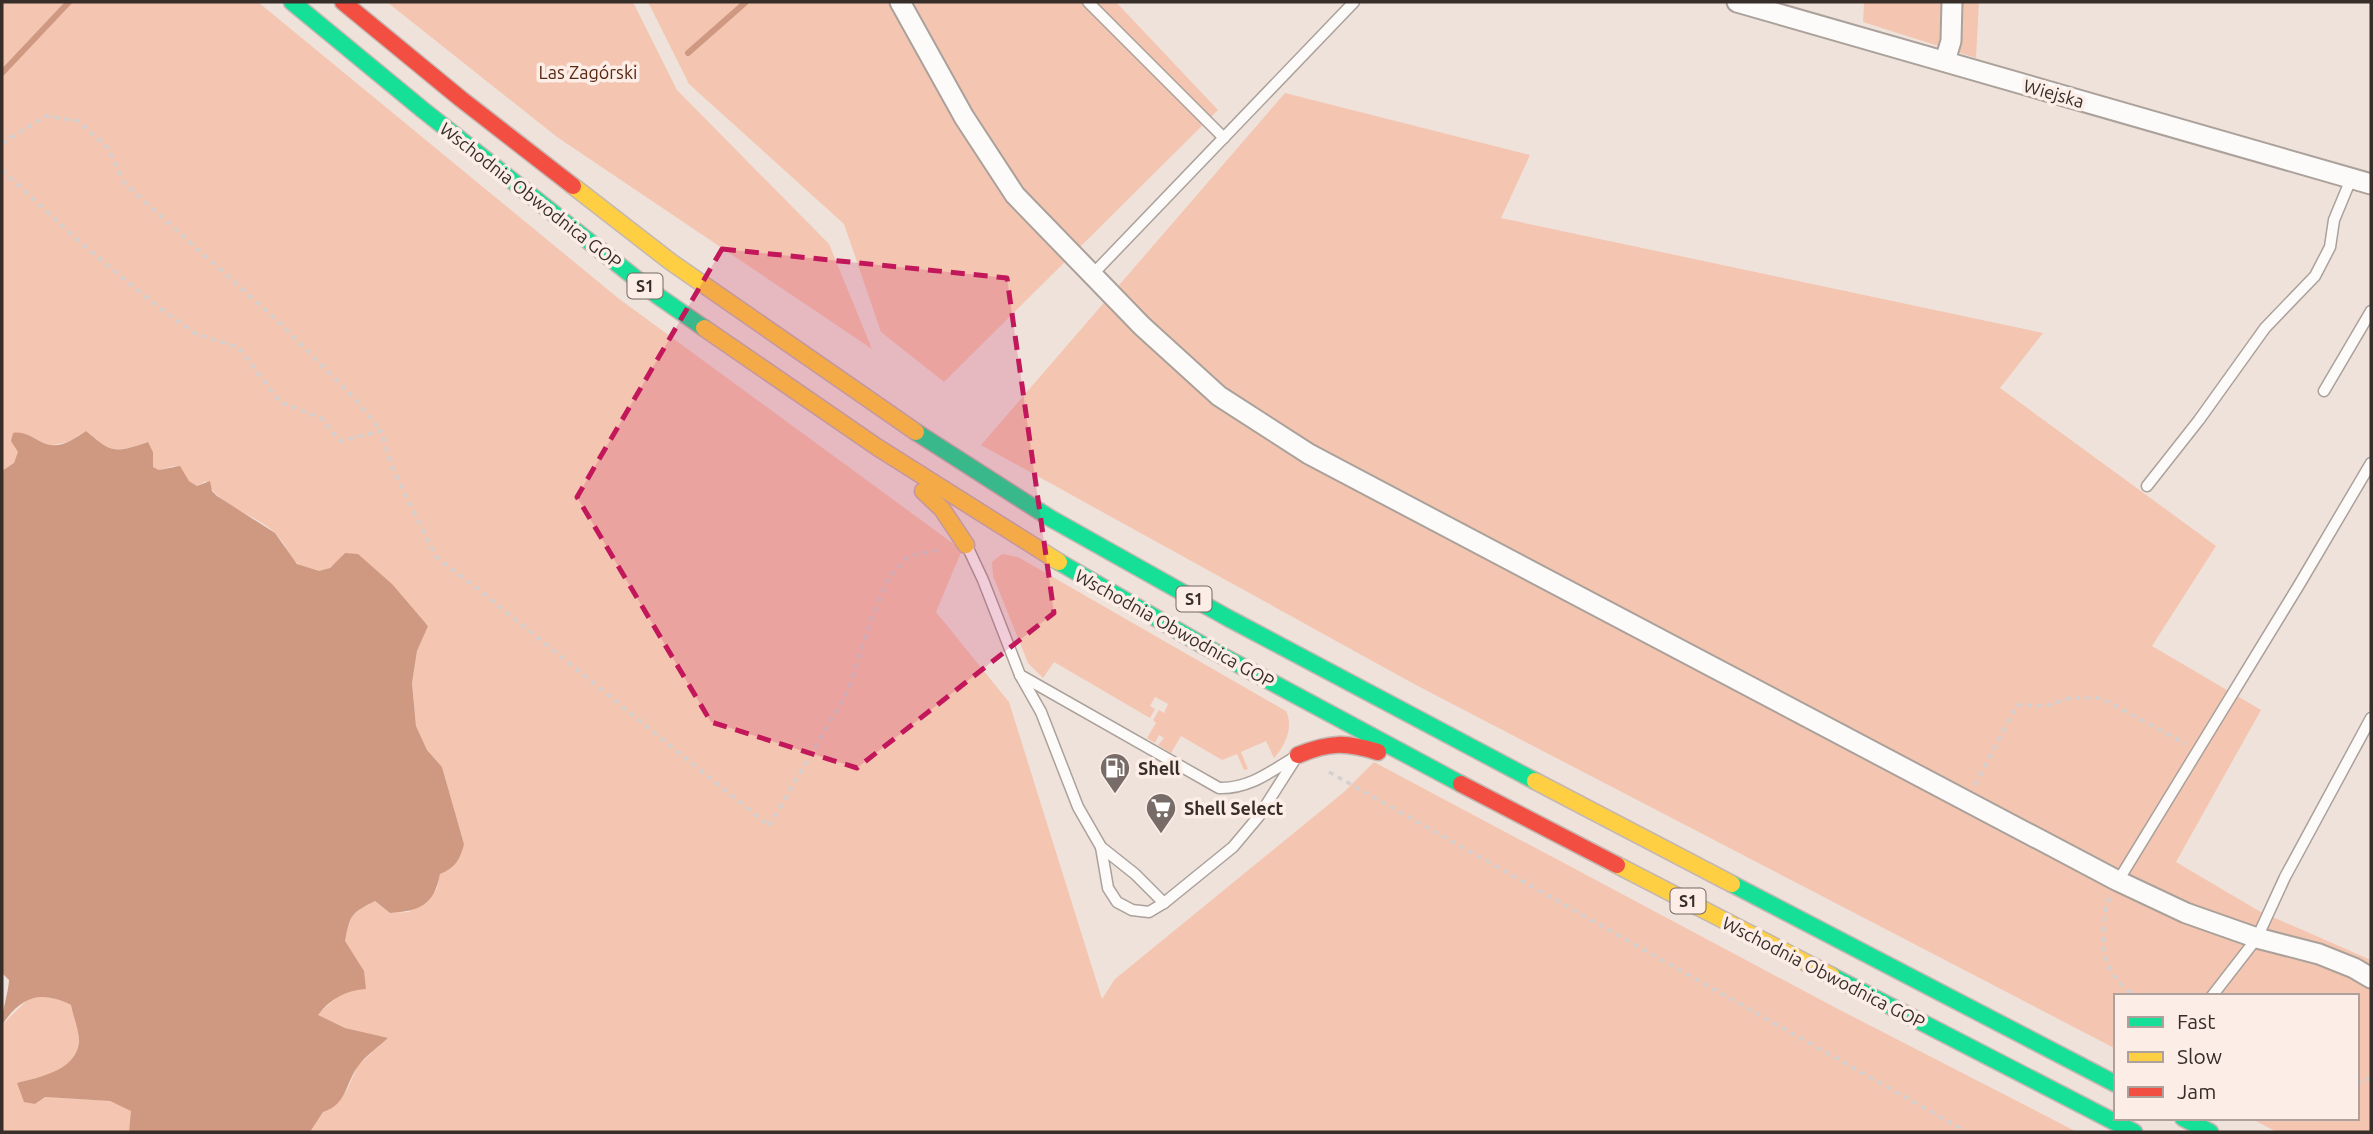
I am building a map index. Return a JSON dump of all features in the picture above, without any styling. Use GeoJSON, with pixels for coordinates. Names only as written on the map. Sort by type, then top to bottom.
{"type":"FeatureCollection","features":[{"type":"Feature","properties":{"kind":"highway","name":"Wschodnia Obwodnica GOP"},"geometry":{"type":"LineString","coordinates":[[292,2],[423,110],[658,296],[877,447],[1043,553],[1206,647],[1434,770],[2134,1132]]}},
{"type":"Feature","properties":{"kind":"highway","name":"Wschodnia Obwodnica GOP"},"geometry":{"type":"LineString","coordinates":[[343,2],[461,99],[671,262],[892,416],[1049,518],[1406,714],[2114,1083]]}},
{"type":"Feature","properties":{"kind":"highway"},"geometry":{"type":"LineString","coordinates":[[877,447],[942,509],[966,545]]}},
{"type":"Feature","properties":{"kind":"highway"},"geometry":{"type":"LineString","coordinates":[[1298,755],[1322,745],[1341,742],[1434,770]]}},
{"type":"Feature","properties":{"kind":"highway"},"geometry":{"type":"LineString","coordinates":[[2187,1120],[2210,1132]]}},
{"type":"Feature","properties":{"kind":"street"},"geometry":{"type":"LineString","coordinates":[[900,2],[964,117],[1015,195],[1091,276],[1219,396],[1309,454],[2119,881],[2186,913],[2257,938],[2319,954],[2371,978]]}},
{"type":"Feature","properties":{"kind":"street","name":"Wiejska"},"geometry":{"type":"LineString","coordinates":[[1737,2],[2371,184]]}},
{"type":"Feature","properties":{"kind":"street"},"geometry":{"type":"LineString","coordinates":[[1945,61],[1951,41],[1952,2]]}},
{"type":"Feature","properties":{"kind":"lane"},"geometry":{"type":"LineString","coordinates":[[1088,2],[1224,138]]}},
{"type":"Feature","properties":{"kind":"lane"},"geometry":{"type":"LineString","coordinates":[[1091,276],[1354,2]]}},
{"type":"Feature","properties":{"kind":"lane"},"geometry":{"type":"LineString","coordinates":[[2147,486],[2199,420],[2265,328],[2315,276],[2330,247],[2334,220],[2351,178]]}},
{"type":"Feature","properties":{"kind":"lane"},"geometry":{"type":"LineString","coordinates":[[2324,391],[2371,311]]}},
{"type":"Feature","properties":{"kind":"lane"},"geometry":{"type":"LineString","coordinates":[[2119,881],[2371,463]]}},
{"type":"Feature","properties":{"kind":"lane"},"geometry":{"type":"LineString","coordinates":[[966,545],[984,580],[1020,675],[1041,712],[1078,807],[1101,847],[1108,888],[1117,902],[1132,910],[1149,912],[1186,887],[1233,847],[1259,816],[1298,755]]}},
{"type":"Feature","properties":{"kind":"lane"},"geometry":{"type":"LineString","coordinates":[[1020,675],[1219,788],[1235,789],[1253,782],[1298,755]]}},
{"type":"Feature","properties":{"kind":"lane"},"geometry":{"type":"LineString","coordinates":[[2214,994],[2257,938],[2285,877],[2371,718]]}},
{"type":"Feature","properties":{"kind":"lane"},"geometry":{"type":"LineString","coordinates":[[1101,847],[1135,874],[1164,904]]}},
{"type":"Feature","properties":{"kind":"path"},"geometry":{"type":"LineString","coordinates":[[2,144],[46,116],[78,121],[108,148],[125,184],[281,324],[356,400],[381,431],[392,467],[436,557],[769,827],[848,691],[888,578],[909,556],[966,545]]}},
{"type":"Feature","properties":{"kind":"path"},"geometry":{"type":"LineString","coordinates":[[2,170],[83,245],[157,306],[196,334],[238,346],[281,402],[321,418],[340,441],[381,431]]}},
{"type":"Feature","properties":{"kind":"path"},"geometry":{"type":"LineString","coordinates":[[1954,794],[1959,782],[1973,789],[2017,705],[2046,706],[2069,698],[2101,698],[2198,750]]}},
{"type":"Feature","properties":{"kind":"path"},"geometry":{"type":"LineString","coordinates":[[1298,755],[1968,1132]]}},
{"type":"Feature","properties":{"kind":"path"},"geometry":{"type":"LineString","coordinates":[[2119,881],[2106,904],[2102,946],[2115,979],[2133,994]]}},
{"type":"Feature","properties":{"kind":"highlighted area"},"geometry":{"type":"Polygon","coordinates":[[[722,249],[1007,278],[1054,613],[857,768],[711,722],[577,497],[722,249]]]}},
{"type":"Feature","properties":{"kind":"green space"},"geometry":{"type":"Polygon","coordinates":[[[2,2],[258,2],[618,298],[962,550],[936,612],[1009,702],[1102,999],[1115,979],[1344,792],[1374,762],[1838,1009],[2077,1132],[310,1132],[323,1112],[346,1092],[358,1065],[387,1039],[345,1028],[317,1015],[337,997],[353,989],[353,955],[344,941],[351,920],[356,912],[375,901],[390,913],[409,912],[437,889],[440,873],[464,844],[442,767],[427,750],[416,726],[412,683],[417,651],[428,625],[345,553],[334,565],[323,571],[303,567],[292,558],[275,533],[220,498],[206,481],[197,486],[174,466],[159,470],[152,467],[153,452],[147,442],[114,449],[102,444],[86,431],[68,442],[18,452],[15,463],[2,471],[2,2]]]}},
{"type":"Feature","properties":{"kind":"green space","name":"Las Zagórski"},"geometry":{"type":"Polygon","coordinates":[[[387,2],[633,2],[677,90],[829,244],[872,349],[557,137],[387,2]]]}},
{"type":"Feature","properties":{"kind":"green space"},"geometry":{"type":"Polygon","coordinates":[[[648,2],[1116,2],[1218,110],[944,382],[881,332],[844,224],[689,84],[648,2]]]}},
{"type":"Feature","properties":{"kind":"green space"},"geometry":{"type":"Polygon","coordinates":[[[1864,2],[1979,2],[1976,58],[1863,22],[1864,2]]]}},
{"type":"Feature","properties":{"kind":"green space"},"geometry":{"type":"Polygon","coordinates":[[[1285,93],[1530,155],[1501,218],[2043,333],[2000,388],[2216,546],[2152,646],[2261,710],[2176,862],[2259,911],[2371,960],[2371,1132],[2277,1132],[2254,1120],[2359,1120],[2359,994],[2114,994],[2114,1048],[1414,684],[981,445],[1285,93]]]}},
{"type":"Feature","properties":{"kind":"green space"},"geometry":{"type":"Polygon","coordinates":[[[1002,554],[1018,557],[1286,711],[1289,730],[1278,753],[1274,758],[1266,741],[1241,752],[1248,769],[1244,770],[1237,754],[1222,760],[1181,736],[1171,753],[1158,745],[1164,738],[1159,735],[1155,743],[1147,738],[1156,723],[1153,720],[1159,710],[1164,713],[1168,704],[1155,697],[1150,706],[1155,709],[1150,718],[1054,662],[1043,678],[1028,663],[993,576],[992,562],[1002,554]]]}},
{"type":"Feature","properties":{"kind":"green space"},"geometry":{"type":"Polygon","coordinates":[[[52,996],[71,1005],[79,1039],[76,1053],[55,1071],[17,1083],[35,1104],[45,1097],[110,1101],[132,1111],[129,1132],[2,1132],[2,1025],[29,998],[52,996]]]}},
{"type":"Feature","properties":{"kind":"shaded area"},"geometry":{"type":"Polygon","coordinates":[[[86,431],[102,444],[114,449],[148,442],[153,452],[153,467],[159,470],[180,466],[189,481],[197,486],[210,481],[212,491],[217,496],[275,533],[297,564],[319,571],[330,568],[345,553],[358,554],[392,584],[428,626],[417,651],[412,683],[416,726],[427,750],[442,767],[464,844],[456,863],[440,874],[434,893],[424,904],[410,910],[390,913],[375,901],[356,912],[350,920],[345,941],[364,971],[366,989],[339,996],[318,1015],[345,1028],[388,1038],[362,1061],[342,1098],[323,1112],[310,1132],[129,1132],[131,1111],[110,1101],[45,1097],[35,1104],[24,1102],[17,1083],[45,1075],[63,1066],[76,1053],[79,1039],[71,1005],[50,998],[32,998],[24,1002],[2,1025],[9,980],[2,973],[2,471],[14,463],[18,452],[11,441],[13,433],[23,433],[45,444],[60,445],[86,431]]]}},
{"type":"Feature","properties":{"kind":"waterway"},"geometry":{"type":"LineString","coordinates":[[2,73],[69,2]]}},
{"type":"Feature","properties":{"kind":"waterway"},"geometry":{"type":"LineString","coordinates":[[688,53],[746,2]]}},
{"type":"Feature","properties":{"kind":"traffic: fast"},"geometry":{"type":"LineString","coordinates":[[292,2],[423,110],[658,296],[704,328]]}},
{"type":"Feature","properties":{"kind":"traffic: fast"},"geometry":{"type":"LineString","coordinates":[[916,432],[1050,518],[1228,618],[1535,781]]}},
{"type":"Feature","properties":{"kind":"traffic: fast"},"geometry":{"type":"LineString","coordinates":[[1059,562],[1206,647],[1461,784]]}},
{"type":"Feature","properties":{"kind":"traffic: fast"},"geometry":{"type":"LineString","coordinates":[[1732,884],[2114,1083]]}},
{"type":"Feature","properties":{"kind":"traffic: fast"},"geometry":{"type":"LineString","coordinates":[[1832,976],[2134,1132]]}},
{"type":"Feature","properties":{"kind":"traffic: fast"},"geometry":{"type":"LineString","coordinates":[[2187,1120],[2210,1132]]}},
{"type":"Feature","properties":{"kind":"traffic: slow"},"geometry":{"type":"LineString","coordinates":[[573,186],[671,262],[916,432]]}},
{"type":"Feature","properties":{"kind":"traffic: slow"},"geometry":{"type":"LineString","coordinates":[[704,328],[877,447],[1059,562]]}},
{"type":"Feature","properties":{"kind":"traffic: slow"},"geometry":{"type":"LineString","coordinates":[[923,491],[942,509],[966,545]]}},
{"type":"Feature","properties":{"kind":"traffic: slow"},"geometry":{"type":"LineString","coordinates":[[1535,781],[1732,884]]}},
{"type":"Feature","properties":{"kind":"traffic: slow"},"geometry":{"type":"LineString","coordinates":[[1617,865],[1832,976]]}},
{"type":"Feature","properties":{"kind":"traffic: jam"},"geometry":{"type":"LineString","coordinates":[[343,2],[573,186]]}},
{"type":"Feature","properties":{"kind":"traffic: jam"},"geometry":{"type":"LineString","coordinates":[[1298,755],[1338,745],[1356,746],[1378,752]]}},
{"type":"Feature","properties":{"kind":"traffic: jam"},"geometry":{"type":"LineString","coordinates":[[1461,784],[1617,865]]}},
{"type":"Feature","properties":{"kind":"place","name":"Shell"},"geometry":{"type":"Point","coordinates":[1115,795]}},
{"type":"Feature","properties":{"kind":"place","name":"Shell Select"},"geometry":{"type":"Point","coordinates":[1161,835]}}]}
